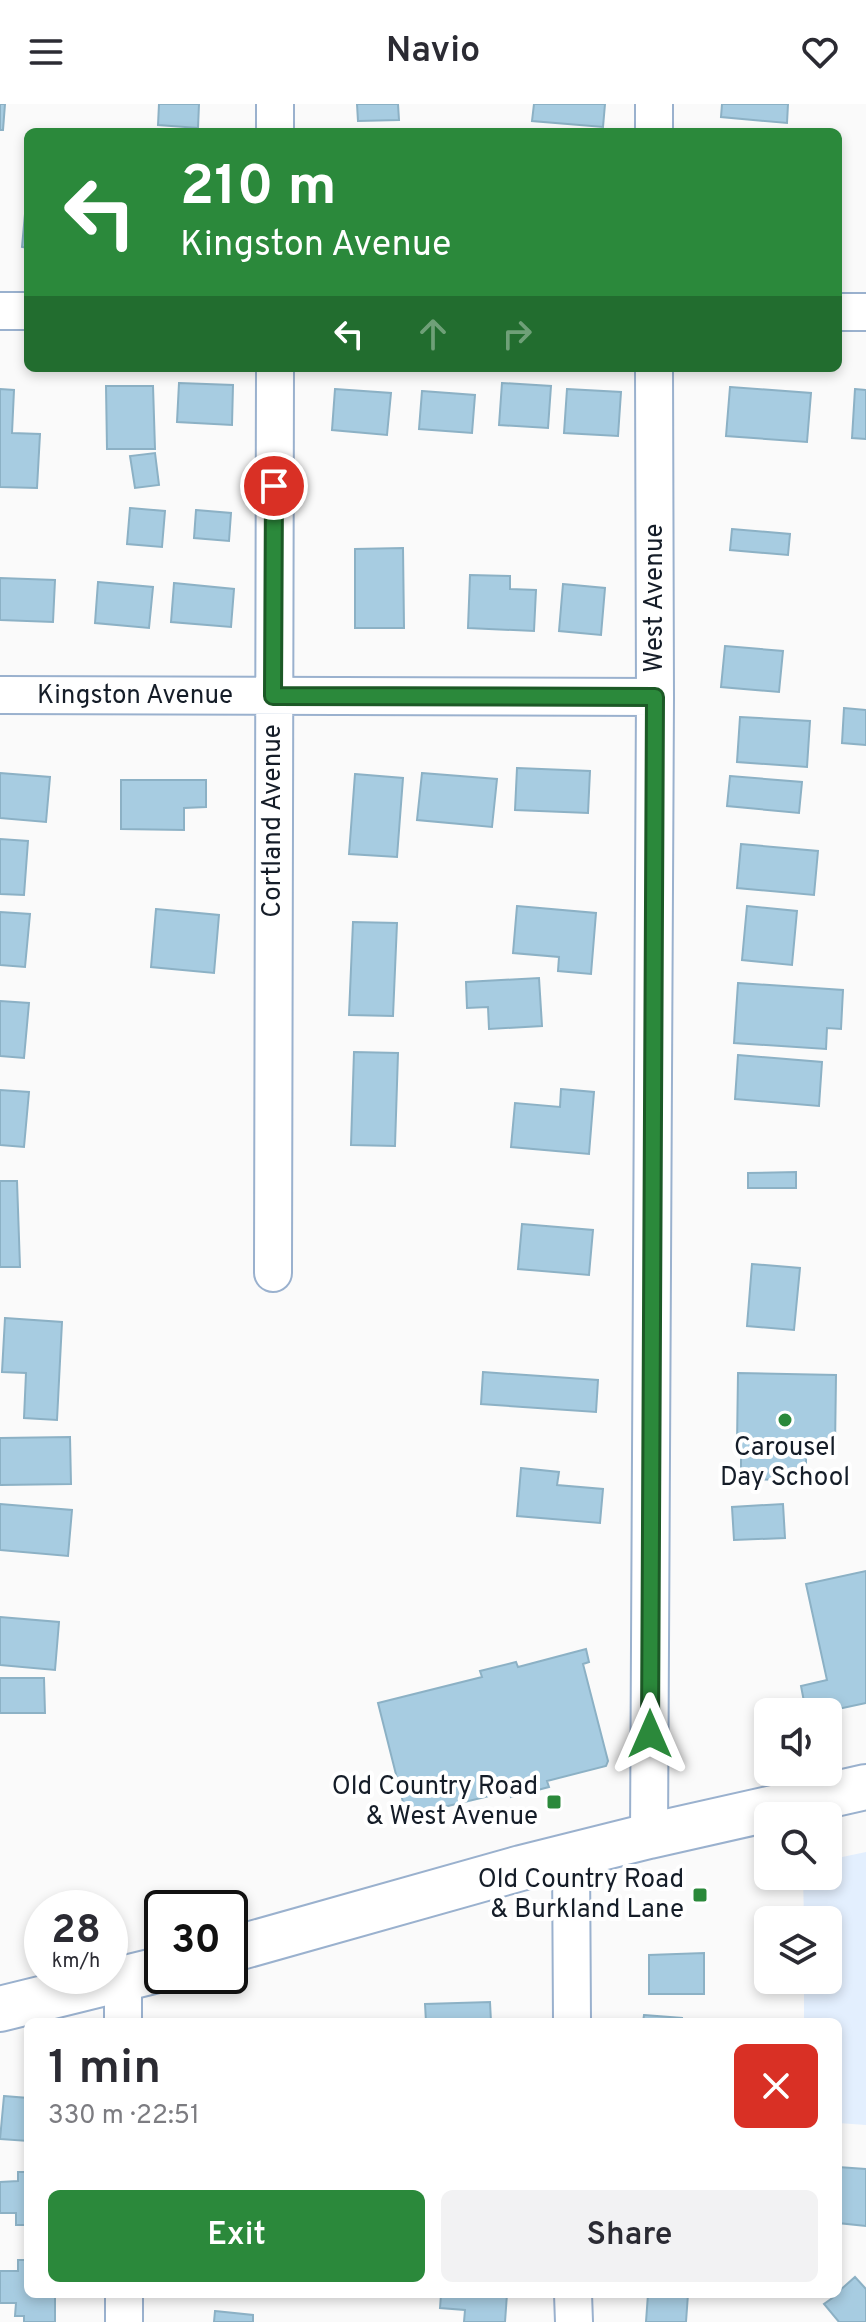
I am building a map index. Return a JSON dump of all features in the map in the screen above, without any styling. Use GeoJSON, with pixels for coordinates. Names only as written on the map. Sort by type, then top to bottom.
{"type":"FeatureCollection","features":[{"type":"Feature","properties":{"kind":"main road"},"geometry":{"type":"LineString","coordinates":[[248,1945],[506,1872],[866,1787]]}},
{"type":"Feature","properties":{"kind":"main road"},"geometry":{"type":"LineString","coordinates":[[0,2009],[136,1990]]}},
{"type":"Feature","properties":{"kind":"street"},"geometry":{"type":"LineString","coordinates":[[275,104],[275,128]]}},
{"type":"Feature","properties":{"kind":"street"},"geometry":{"type":"LineString","coordinates":[[654,104],[654,128]]}},
{"type":"Feature","properties":{"kind":"street"},"geometry":{"type":"LineString","coordinates":[[0,311],[24,311]]}},
{"type":"Feature","properties":{"kind":"street"},"geometry":{"type":"LineString","coordinates":[[842,312],[866,312]]}},
{"type":"Feature","properties":{"kind":"street","name":"Cortland Avenue"},"geometry":{"type":"LineString","coordinates":[[273,1273],[275,372]]}},
{"type":"Feature","properties":{"kind":"street","name":"West Avenue"},"geometry":{"type":"LineString","coordinates":[[649,1836],[654,372]]}},
{"type":"Feature","properties":{"kind":"street","name":"Kingston Avenue"},"geometry":{"type":"LineString","coordinates":[[0,695],[655,697]]}},
{"type":"Feature","properties":{"kind":"street"},"geometry":{"type":"LineString","coordinates":[[571,1856],[572,2018]]}},
{"type":"Feature","properties":{"kind":"street"},"geometry":{"type":"LineString","coordinates":[[124,2298],[124,2322]]}},
{"type":"Feature","properties":{"kind":"street"},"geometry":{"type":"LineString","coordinates":[[573,2298],[574,2322]]}},
{"type":"Feature","properties":{"kind":"shaded area"},"geometry":{"type":"Polygon","coordinates":[[[866,1852],[866,2125],[842,2123],[842,2018],[804,2018],[804,1994],[842,1994],[842,1906],[804,1906],[803,1890],[842,1890],[842,1857],[866,1852]]]}},
{"type":"Feature","properties":{"kind":"building"},"geometry":{"type":"Polygon","coordinates":[[[0,104],[5,104],[3,130],[0,130],[0,104]]]}},
{"type":"Feature","properties":{"kind":"building"},"geometry":{"type":"Polygon","coordinates":[[[159,104],[199,104],[198,128],[158,125],[159,104]]]}},
{"type":"Feature","properties":{"kind":"building"},"geometry":{"type":"Polygon","coordinates":[[[357,104],[398,104],[399,120],[358,121],[357,104]]]}},
{"type":"Feature","properties":{"kind":"building"},"geometry":{"type":"Polygon","coordinates":[[[534,104],[605,104],[603,127],[532,121],[534,104]]]}},
{"type":"Feature","properties":{"kind":"building"},"geometry":{"type":"Polygon","coordinates":[[[722,104],[788,104],[787,123],[721,117],[722,104]]]}},
{"type":"Feature","properties":{"kind":"building"},"geometry":{"type":"Polygon","coordinates":[[[179,383],[233,385],[232,425],[177,422],[179,383]]]}},
{"type":"Feature","properties":{"kind":"building"},"geometry":{"type":"Polygon","coordinates":[[[502,383],[551,386],[548,428],[499,425],[502,383]]]}},
{"type":"Feature","properties":{"kind":"building"},"geometry":{"type":"Polygon","coordinates":[[[106,386],[153,386],[155,449],[107,449],[106,386]]]}},
{"type":"Feature","properties":{"kind":"building"},"geometry":{"type":"Polygon","coordinates":[[[730,387],[811,393],[807,442],[726,436],[730,387]]]}},
{"type":"Feature","properties":{"kind":"building"},"geometry":{"type":"Polygon","coordinates":[[[0,389],[14,390],[12,433],[40,434],[37,488],[0,487],[0,389]]]}},
{"type":"Feature","properties":{"kind":"building"},"geometry":{"type":"Polygon","coordinates":[[[335,389],[391,393],[387,435],[332,430],[335,389]]]}},
{"type":"Feature","properties":{"kind":"building"},"geometry":{"type":"Polygon","coordinates":[[[567,389],[621,392],[618,436],[564,433],[567,389]]]}},
{"type":"Feature","properties":{"kind":"building"},"geometry":{"type":"Polygon","coordinates":[[[855,389],[866,390],[866,439],[852,438],[855,389]]]}},
{"type":"Feature","properties":{"kind":"building"},"geometry":{"type":"Polygon","coordinates":[[[422,391],[475,395],[472,433],[419,429],[422,391]]]}},
{"type":"Feature","properties":{"kind":"building"},"geometry":{"type":"Polygon","coordinates":[[[155,453],[159,485],[135,488],[130,456],[155,453]]]}},
{"type":"Feature","properties":{"kind":"building"},"geometry":{"type":"Polygon","coordinates":[[[130,508],[165,511],[162,547],[127,544],[130,508]]]}},
{"type":"Feature","properties":{"kind":"building"},"geometry":{"type":"Polygon","coordinates":[[[196,510],[231,513],[229,541],[194,538],[196,510]]]}},
{"type":"Feature","properties":{"kind":"building"},"geometry":{"type":"Polygon","coordinates":[[[732,529],[790,534],[788,555],[730,550],[732,529]]]}},
{"type":"Feature","properties":{"kind":"building"},"geometry":{"type":"Polygon","coordinates":[[[403,548],[404,628],[355,628],[355,549],[403,548]]]}},
{"type":"Feature","properties":{"kind":"building"},"geometry":{"type":"Polygon","coordinates":[[[470,575],[510,576],[510,589],[536,590],[534,631],[468,628],[470,575]]]}},
{"type":"Feature","properties":{"kind":"building"},"geometry":{"type":"Polygon","coordinates":[[[0,578],[55,580],[53,622],[0,620],[0,578]]]}},
{"type":"Feature","properties":{"kind":"building"},"geometry":{"type":"Polygon","coordinates":[[[98,582],[153,587],[149,628],[95,623],[98,582]]]}},
{"type":"Feature","properties":{"kind":"building"},"geometry":{"type":"Polygon","coordinates":[[[174,583],[234,589],[231,627],[171,622],[174,583]]]}},
{"type":"Feature","properties":{"kind":"building"},"geometry":{"type":"Polygon","coordinates":[[[563,584],[605,588],[601,635],[559,631],[563,584]]]}},
{"type":"Feature","properties":{"kind":"building"},"geometry":{"type":"Polygon","coordinates":[[[725,646],[783,651],[779,692],[721,687],[725,646]]]}},
{"type":"Feature","properties":{"kind":"building"},"geometry":{"type":"Polygon","coordinates":[[[844,708],[866,710],[866,745],[842,743],[844,708]]]}},
{"type":"Feature","properties":{"kind":"building"},"geometry":{"type":"Polygon","coordinates":[[[740,717],[810,721],[807,767],[737,762],[740,717]]]}},
{"type":"Feature","properties":{"kind":"building"},"geometry":{"type":"Polygon","coordinates":[[[517,768],[590,771],[588,813],[515,810],[517,768]]]}},
{"type":"Feature","properties":{"kind":"building"},"geometry":{"type":"Polygon","coordinates":[[[0,773],[50,777],[46,822],[0,818],[0,773]]]}},
{"type":"Feature","properties":{"kind":"building"},"geometry":{"type":"Polygon","coordinates":[[[422,773],[497,779],[492,827],[417,820],[422,773]]]}},
{"type":"Feature","properties":{"kind":"building"},"geometry":{"type":"Polygon","coordinates":[[[355,774],[403,778],[397,857],[349,854],[355,774]]]}},
{"type":"Feature","properties":{"kind":"building"},"geometry":{"type":"Polygon","coordinates":[[[730,776],[802,782],[799,813],[727,806],[730,776]]]}},
{"type":"Feature","properties":{"kind":"building"},"geometry":{"type":"Polygon","coordinates":[[[121,780],[206,780],[206,807],[184,808],[184,830],[121,829],[121,780]]]}},
{"type":"Feature","properties":{"kind":"building"},"geometry":{"type":"Polygon","coordinates":[[[0,839],[28,841],[24,895],[0,894],[0,839]]]}},
{"type":"Feature","properties":{"kind":"building"},"geometry":{"type":"Polygon","coordinates":[[[741,844],[818,851],[814,895],[737,888],[741,844]]]}},
{"type":"Feature","properties":{"kind":"building"},"geometry":{"type":"Polygon","coordinates":[[[517,906],[596,913],[591,974],[558,971],[559,957],[513,953],[517,906]]]}},
{"type":"Feature","properties":{"kind":"building"},"geometry":{"type":"Polygon","coordinates":[[[747,906],[797,911],[792,965],[742,960],[747,906]]]}},
{"type":"Feature","properties":{"kind":"building"},"geometry":{"type":"Polygon","coordinates":[[[156,909],[219,915],[214,973],[151,967],[156,909]]]}},
{"type":"Feature","properties":{"kind":"building"},"geometry":{"type":"Polygon","coordinates":[[[0,912],[30,914],[25,967],[0,965],[0,912]]]}},
{"type":"Feature","properties":{"kind":"building"},"geometry":{"type":"Polygon","coordinates":[[[353,922],[397,923],[393,1016],[349,1015],[353,922]]]}},
{"type":"Feature","properties":{"kind":"building"},"geometry":{"type":"Polygon","coordinates":[[[539,978],[542,1026],[489,1029],[488,1007],[467,1008],[466,982],[539,978]]]}},
{"type":"Feature","properties":{"kind":"building"},"geometry":{"type":"Polygon","coordinates":[[[738,983],[843,990],[841,1029],[827,1028],[826,1049],[734,1043],[738,983]]]}},
{"type":"Feature","properties":{"kind":"building"},"geometry":{"type":"Polygon","coordinates":[[[0,1001],[29,1003],[24,1058],[0,1056],[0,1001]]]}},
{"type":"Feature","properties":{"kind":"building"},"geometry":{"type":"Polygon","coordinates":[[[354,1052],[398,1053],[395,1146],[351,1145],[354,1052]]]}},
{"type":"Feature","properties":{"kind":"building"},"geometry":{"type":"Polygon","coordinates":[[[738,1055],[822,1062],[819,1106],[735,1099],[738,1055]]]}},
{"type":"Feature","properties":{"kind":"building"},"geometry":{"type":"Polygon","coordinates":[[[561,1089],[594,1092],[589,1154],[511,1147],[515,1103],[560,1107],[561,1089]]]}},
{"type":"Feature","properties":{"kind":"building"},"geometry":{"type":"Polygon","coordinates":[[[0,1090],[29,1092],[24,1147],[0,1145],[0,1090]]]}},
{"type":"Feature","properties":{"kind":"building"},"geometry":{"type":"Polygon","coordinates":[[[796,1172],[796,1188],[748,1188],[748,1173],[796,1172]]]}},
{"type":"Feature","properties":{"kind":"building"},"geometry":{"type":"Polygon","coordinates":[[[0,1181],[17,1181],[20,1267],[0,1267],[0,1181]]]}},
{"type":"Feature","properties":{"kind":"building"},"geometry":{"type":"Polygon","coordinates":[[[522,1224],[593,1230],[589,1275],[518,1269],[522,1224]]]}},
{"type":"Feature","properties":{"kind":"building"},"geometry":{"type":"Polygon","coordinates":[[[752,1264],[800,1268],[794,1330],[747,1326],[752,1264]]]}},
{"type":"Feature","properties":{"kind":"building"},"geometry":{"type":"Polygon","coordinates":[[[5,1318],[62,1322],[57,1420],[24,1418],[26,1373],[2,1372],[5,1318]]]}},
{"type":"Feature","properties":{"kind":"building"},"geometry":{"type":"Polygon","coordinates":[[[483,1372],[598,1380],[596,1412],[481,1404],[483,1372]]]}},
{"type":"Feature","properties":{"kind":"building","name":"Carousel Day School"},"geometry":{"type":"Polygon","coordinates":[[[738,1373],[836,1375],[835,1448],[806,1447],[806,1469],[788,1469],[788,1480],[741,1479],[741,1445],[737,1445],[738,1373]]]}},
{"type":"Feature","properties":{"kind":"building"},"geometry":{"type":"Polygon","coordinates":[[[70,1437],[71,1484],[0,1485],[0,1438],[70,1437]]]}},
{"type":"Feature","properties":{"kind":"building"},"geometry":{"type":"Polygon","coordinates":[[[521,1468],[559,1472],[557,1485],[603,1489],[600,1523],[517,1516],[521,1468]]]}},
{"type":"Feature","properties":{"kind":"building"},"geometry":{"type":"Polygon","coordinates":[[[0,1504],[72,1510],[68,1556],[0,1550],[0,1504]]]}},
{"type":"Feature","properties":{"kind":"building"},"geometry":{"type":"Polygon","coordinates":[[[783,1504],[785,1538],[734,1540],[732,1507],[783,1504]]]}},
{"type":"Feature","properties":{"kind":"building"},"geometry":{"type":"Polygon","coordinates":[[[866,1571],[866,1703],[842,1708],[842,1698],[803,1698],[801,1686],[827,1680],[806,1584],[866,1571]]]}},
{"type":"Feature","properties":{"kind":"building"},"geometry":{"type":"Polygon","coordinates":[[[0,1617],[59,1622],[55,1670],[0,1665],[0,1617]]]}},
{"type":"Feature","properties":{"kind":"building"},"geometry":{"type":"Polygon","coordinates":[[[586,1649],[589,1662],[583,1664],[608,1761],[606,1766],[547,1781],[549,1787],[511,1797],[510,1791],[419,1813],[421,1820],[408,1822],[378,1703],[482,1677],[480,1671],[516,1662],[518,1667],[586,1649]]]}},
{"type":"Feature","properties":{"kind":"building"},"geometry":{"type":"Polygon","coordinates":[[[0,1678],[44,1678],[45,1713],[0,1713],[0,1678]]]}},
{"type":"Feature","properties":{"kind":"building"},"geometry":{"type":"Polygon","coordinates":[[[704,1953],[704,1994],[649,1994],[649,1955],[704,1953]]]}},
{"type":"Feature","properties":{"kind":"building"},"geometry":{"type":"Polygon","coordinates":[[[490,2002],[491,2018],[426,2018],[425,2004],[490,2002]]]}},
{"type":"Feature","properties":{"kind":"building"},"geometry":{"type":"Polygon","coordinates":[[[644,2015],[682,2018],[644,2018],[644,2015]]]}},
{"type":"Feature","properties":{"kind":"building"},"geometry":{"type":"Polygon","coordinates":[[[4,2096],[24,2098],[24,2141],[0,2139],[4,2096]]]}},
{"type":"Feature","properties":{"kind":"building"},"geometry":{"type":"Polygon","coordinates":[[[842,2167],[866,2169],[866,2226],[842,2223],[842,2167]]]}},
{"type":"Feature","properties":{"kind":"building"},"geometry":{"type":"Polygon","coordinates":[[[18,2172],[24,2172],[24,2225],[16,2225],[16,2213],[0,2213],[0,2182],[18,2181],[18,2172]]]}},
{"type":"Feature","properties":{"kind":"building"},"geometry":{"type":"Polygon","coordinates":[[[18,2260],[24,2260],[24,2298],[55,2298],[55,2322],[24,2322],[24,2316],[15,2316],[16,2303],[0,2303],[0,2271],[18,2271],[18,2260]]]}},
{"type":"Feature","properties":{"kind":"building"},"geometry":{"type":"Polygon","coordinates":[[[855,2277],[866,2289],[866,2322],[839,2322],[824,2304],[832,2298],[842,2298],[842,2288],[855,2277]]]}},
{"type":"Feature","properties":{"kind":"building"},"geometry":{"type":"Polygon","coordinates":[[[441,2298],[507,2298],[505,2322],[464,2322],[465,2310],[440,2308],[441,2298]]]}},
{"type":"Feature","properties":{"kind":"building"},"geometry":{"type":"Polygon","coordinates":[[[648,2298],[688,2298],[686,2322],[646,2322],[648,2298]]]}},
{"type":"Feature","properties":{"kind":"building"},"geometry":{"type":"Polygon","coordinates":[[[215,2311],[253,2315],[253,2322],[214,2322],[215,2311]]]}},
{"type":"Feature","properties":{"kind":"place","name":"Carousel Day School"},"geometry":{"type":"Point","coordinates":[785,1420]}},
{"type":"Feature","properties":{"kind":"place","name":"Old Country Road & West Avenue"},"geometry":{"type":"Point","coordinates":[554,1802]}},
{"type":"Feature","properties":{"kind":"place","name":"Old Country Road & Burkland Lane"},"geometry":{"type":"Point","coordinates":[700,1895]}},
{"type":"Feature","properties":{"kind":"route"},"geometry":{"type":"LineString","coordinates":[[274,486],[273,696],[655,697],[650,1734]]}}]}
